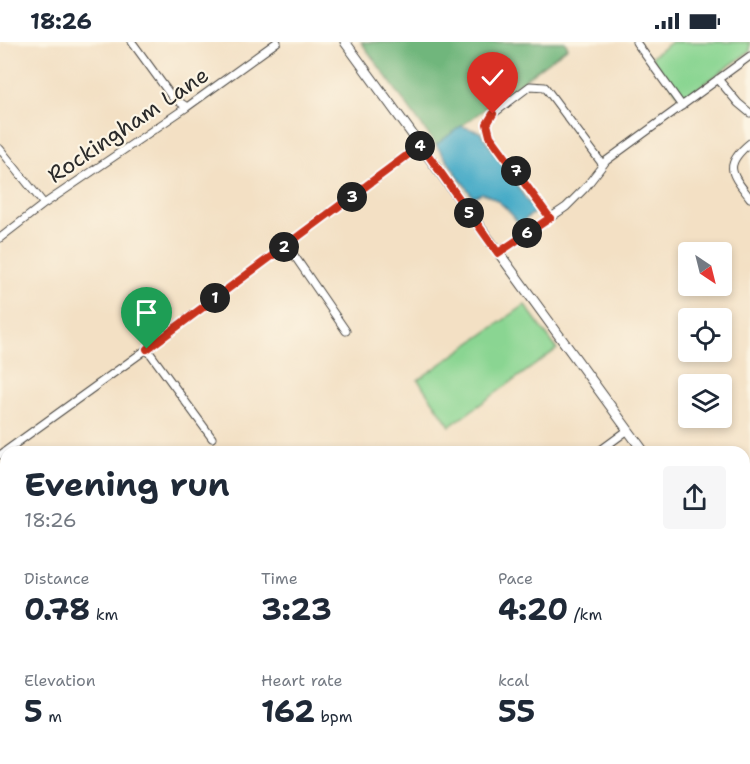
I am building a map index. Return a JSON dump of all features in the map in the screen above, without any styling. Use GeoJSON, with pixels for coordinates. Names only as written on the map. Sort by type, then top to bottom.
{"type":"FeatureCollection","features":[{"type":"Feature","properties":{"kind":"main road"},"geometry":{"type":"LineString","coordinates":[[345,42],[640,446]]}},
{"type":"Feature","properties":{"kind":"street"},"geometry":{"type":"LineString","coordinates":[[132,42],[172,97],[187,107]]}},
{"type":"Feature","properties":{"kind":"street","name":"Rockingham Lane"},"geometry":{"type":"LineString","coordinates":[[0,238],[44,204],[187,107],[277,42]]}},
{"type":"Feature","properties":{"kind":"street"},"geometry":{"type":"LineString","coordinates":[[636,42],[682,106]]}},
{"type":"Feature","properties":{"kind":"street"},"geometry":{"type":"LineString","coordinates":[[498,253],[566,207],[603,165],[750,56]]}},
{"type":"Feature","properties":{"kind":"street"},"geometry":{"type":"LineString","coordinates":[[718,79],[738,103],[750,113]]}},
{"type":"Feature","properties":{"kind":"street"},"geometry":{"type":"LineString","coordinates":[[550,218],[490,136],[487,124],[493,114],[530,86],[545,87],[603,165]]}},
{"type":"Feature","properties":{"kind":"street"},"geometry":{"type":"LineString","coordinates":[[750,144],[735,157],[731,165],[733,175],[750,198]]}},
{"type":"Feature","properties":{"kind":"street"},"geometry":{"type":"LineString","coordinates":[[15,446],[421,145]]}},
{"type":"Feature","properties":{"kind":"street"},"geometry":{"type":"LineString","coordinates":[[0,149],[44,204]]}},
{"type":"Feature","properties":{"kind":"street"},"geometry":{"type":"LineString","coordinates":[[287,245],[346,331]]}},
{"type":"Feature","properties":{"kind":"street"},"geometry":{"type":"LineString","coordinates":[[147,349],[212,438]]}},
{"type":"Feature","properties":{"kind":"street"},"geometry":{"type":"LineString","coordinates":[[606,446],[628,430]]}},
{"type":"Feature","properties":{"kind":"green space"},"geometry":{"type":"Polygon","coordinates":[[[361,42],[565,42],[568,47],[436,145],[361,42]]]}},
{"type":"Feature","properties":{"kind":"green space"},"geometry":{"type":"Polygon","coordinates":[[[672,42],[750,42],[750,51],[684,98],[678,94],[651,57],[672,42]]]}},
{"type":"Feature","properties":{"kind":"green space"},"geometry":{"type":"Polygon","coordinates":[[[525,305],[557,349],[450,426],[418,380],[525,305]]]}},
{"type":"Feature","properties":{"kind":"water"},"geometry":{"type":"Polygon","coordinates":[[[461,126],[480,132],[535,212],[519,224],[507,209],[493,198],[482,193],[473,197],[436,145],[461,126]]]}},
{"type":"Feature","properties":{"kind":"route"},"geometry":{"type":"LineString","coordinates":[[147,349],[421,145],[498,253],[550,218],[490,136],[487,124],[493,114]]}}]}
